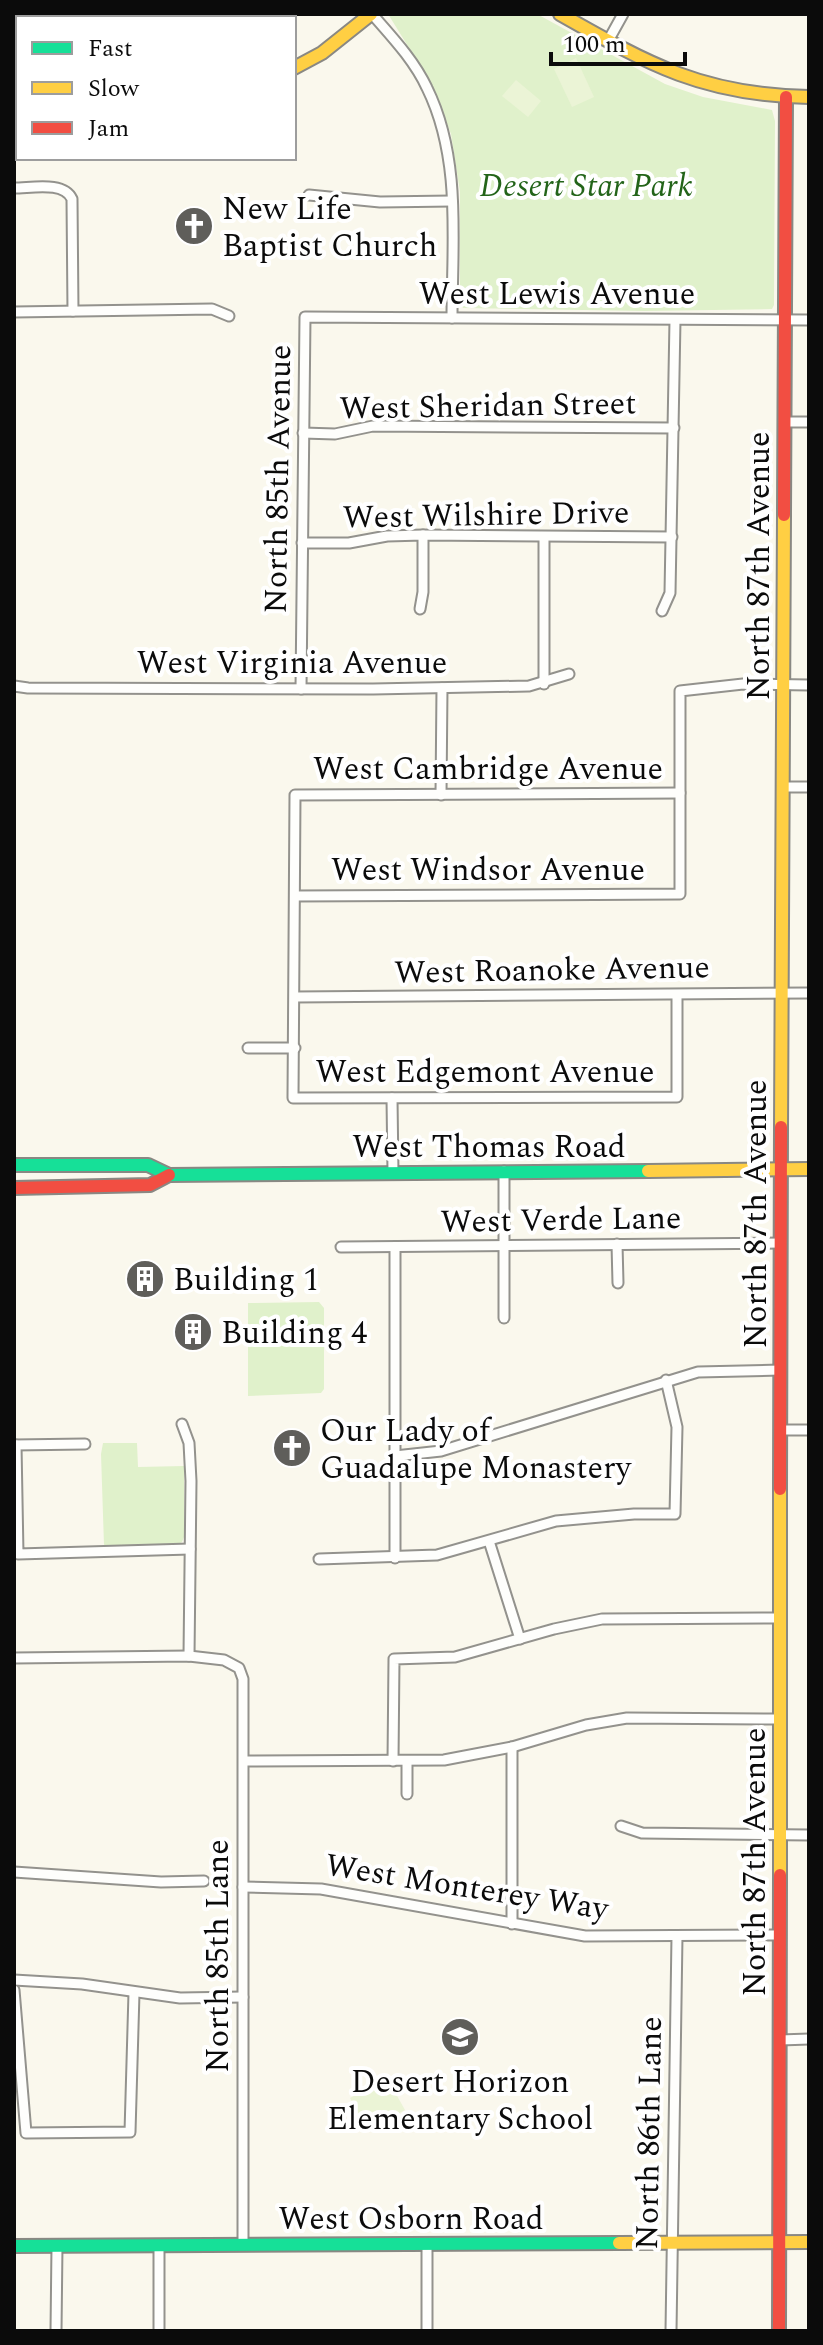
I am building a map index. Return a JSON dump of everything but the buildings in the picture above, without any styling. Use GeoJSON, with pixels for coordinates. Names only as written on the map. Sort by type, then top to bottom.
{"type":"FeatureCollection","features":[{"type":"Feature","properties":{"kind":"street"},"geometry":{"type":"LineString","coordinates":[[296,67],[322,53],[372,14],[425,84],[434,103],[449,157],[452,318]]}},
{"type":"Feature","properties":{"kind":"street"},"geometry":{"type":"LineString","coordinates":[[560,14],[651,65],[690,82],[726,91],[809,97]]}},
{"type":"Feature","properties":{"kind":"street"},"geometry":{"type":"LineString","coordinates":[[608,41],[623,14]]}},
{"type":"Feature","properties":{"kind":"street","name":"North 87th Avenue"},"geometry":{"type":"LineString","coordinates":[[779,2331],[780,1169],[786,97]]}},
{"type":"Feature","properties":{"kind":"street"},"geometry":{"type":"LineString","coordinates":[[14,188],[62,188],[69,192],[72,199],[73,311]]}},
{"type":"Feature","properties":{"kind":"street"},"geometry":{"type":"LineString","coordinates":[[309,195],[380,202],[452,201]]}},
{"type":"Feature","properties":{"kind":"street"},"geometry":{"type":"LineString","coordinates":[[14,312],[212,309],[229,316]]}},
{"type":"Feature","properties":{"kind":"street","name":"West Lewis Avenue"},"geometry":{"type":"LineString","coordinates":[[305,317],[809,320]]}},
{"type":"Feature","properties":{"kind":"street","name":"North 85th Avenue"},"geometry":{"type":"LineString","coordinates":[[301,689],[305,317]]}},
{"type":"Feature","properties":{"kind":"street"},"geometry":{"type":"LineString","coordinates":[[662,611],[670,593],[675,320]]}},
{"type":"Feature","properties":{"kind":"street"},"geometry":{"type":"LineString","coordinates":[[785,422],[809,422]]}},
{"type":"Feature","properties":{"kind":"street","name":"West Sheridan Street"},"geometry":{"type":"LineString","coordinates":[[303,433],[335,434],[373,426],[674,428]]}},
{"type":"Feature","properties":{"kind":"street"},"geometry":{"type":"LineString","coordinates":[[420,609],[423,535]]}},
{"type":"Feature","properties":{"kind":"street","name":"West Wilshire Drive"},"geometry":{"type":"LineString","coordinates":[[302,543],[349,543],[387,536],[423,535],[672,537]]}},
{"type":"Feature","properties":{"kind":"street"},"geometry":{"type":"LineString","coordinates":[[544,537],[544,684]]}},
{"type":"Feature","properties":{"kind":"street","name":"West Virginia Avenue"},"geometry":{"type":"LineString","coordinates":[[14,686],[442,688],[529,686],[569,674]]}},
{"type":"Feature","properties":{"kind":"street"},"geometry":{"type":"LineString","coordinates":[[680,793],[680,691],[743,684],[809,685]]}},
{"type":"Feature","properties":{"kind":"street"},"geometry":{"type":"LineString","coordinates":[[441,795],[442,688]]}},
{"type":"Feature","properties":{"kind":"street"},"geometry":{"type":"LineString","coordinates":[[782,787],[809,787]]}},
{"type":"Feature","properties":{"kind":"street","name":"West Cambridge Avenue"},"geometry":{"type":"LineString","coordinates":[[295,896],[295,795],[680,793]]}},
{"type":"Feature","properties":{"kind":"street","name":"West Windsor Avenue"},"geometry":{"type":"LineString","coordinates":[[295,896],[680,894],[680,793]]}},
{"type":"Feature","properties":{"kind":"street"},"geometry":{"type":"LineString","coordinates":[[295,896],[295,1048]]}},
{"type":"Feature","properties":{"kind":"street","name":"West Roanoke Avenue"},"geometry":{"type":"LineString","coordinates":[[295,997],[809,993]]}},
{"type":"Feature","properties":{"kind":"street","name":"West Edgemont Avenue"},"geometry":{"type":"LineString","coordinates":[[248,1048],[295,1048],[293,1098],[677,1097],[677,995]]}},
{"type":"Feature","properties":{"kind":"street"},"geometry":{"type":"LineString","coordinates":[[392,1098],[393,1173]]}},
{"type":"Feature","properties":{"kind":"street","name":"West Thomas Road"},"geometry":{"type":"LineString","coordinates":[[14,1165],[148,1165],[169,1175],[809,1169]]}},
{"type":"Feature","properties":{"kind":"street"},"geometry":{"type":"LineString","coordinates":[[504,1171],[504,1318]]}},
{"type":"Feature","properties":{"kind":"street","name":"West Thomas Road"},"geometry":{"type":"LineString","coordinates":[[14,1188],[150,1185],[169,1175]]}},
{"type":"Feature","properties":{"kind":"street","name":"West Verde Lane"},"geometry":{"type":"LineString","coordinates":[[341,1247],[781,1243]]}},
{"type":"Feature","properties":{"kind":"street"},"geometry":{"type":"LineString","coordinates":[[617,1244],[618,1283]]}},
{"type":"Feature","properties":{"kind":"street"},"geometry":{"type":"LineString","coordinates":[[395,1247],[395,1558]]}},
{"type":"Feature","properties":{"kind":"street"},"geometry":{"type":"LineString","coordinates":[[395,1456],[441,1451],[698,1372],[780,1370]]}},
{"type":"Feature","properties":{"kind":"street"},"geometry":{"type":"LineString","coordinates":[[319,1559],[437,1555],[572,1518],[675,1514],[677,1427],[666,1380]]}},
{"type":"Feature","properties":{"kind":"street"},"geometry":{"type":"LineString","coordinates":[[14,1658],[189,1656],[189,1443],[182,1424]]}},
{"type":"Feature","properties":{"kind":"street"},"geometry":{"type":"LineString","coordinates":[[781,1430],[809,1430]]}},
{"type":"Feature","properties":{"kind":"street"},"geometry":{"type":"LineString","coordinates":[[85,1444],[15,1445],[18,1554],[190,1549]]}},
{"type":"Feature","properties":{"kind":"street"},"geometry":{"type":"LineString","coordinates":[[489,1541],[520,1639]]}},
{"type":"Feature","properties":{"kind":"street"},"geometry":{"type":"LineString","coordinates":[[393,1761],[394,1659],[455,1657],[602,1619],[780,1618]]}},
{"type":"Feature","properties":{"kind":"street","name":"North 85th Lane"},"geometry":{"type":"LineString","coordinates":[[189,1656],[224,1660],[239,1668],[243,1679],[243,2245]]}},
{"type":"Feature","properties":{"kind":"street"},"geometry":{"type":"LineString","coordinates":[[244,1761],[460,1758],[512,1747],[586,1725],[627,1718],[780,1719]]}},
{"type":"Feature","properties":{"kind":"street"},"geometry":{"type":"LineString","coordinates":[[512,1747],[512,1924]]}},
{"type":"Feature","properties":{"kind":"street"},"geometry":{"type":"LineString","coordinates":[[407,1761],[407,1794]]}},
{"type":"Feature","properties":{"kind":"street"},"geometry":{"type":"LineString","coordinates":[[621,1826],[642,1833],[809,1835]]}},
{"type":"Feature","properties":{"kind":"street"},"geometry":{"type":"LineString","coordinates":[[14,1872],[161,1882],[204,1881]]}},
{"type":"Feature","properties":{"kind":"street","name":"West Monterey Way"},"geometry":{"type":"LineString","coordinates":[[243,1887],[321,1889],[585,1936],[780,1935]]}},
{"type":"Feature","properties":{"kind":"street","name":"North 86th Lane"},"geometry":{"type":"LineString","coordinates":[[671,2331],[677,1936]]}},
{"type":"Feature","properties":{"kind":"street"},"geometry":{"type":"LineString","coordinates":[[14,1980],[82,1984],[180,1998],[243,1997]]}},
{"type":"Feature","properties":{"kind":"street"},"geometry":{"type":"LineString","coordinates":[[14,1990],[18,2084],[26,2133],[130,2132],[134,1993]]}},
{"type":"Feature","properties":{"kind":"street"},"geometry":{"type":"LineString","coordinates":[[780,2040],[809,2039]]}},
{"type":"Feature","properties":{"kind":"street","name":"West Osborn Road"},"geometry":{"type":"LineString","coordinates":[[14,2246],[809,2242]]}},
{"type":"Feature","properties":{"kind":"street"},"geometry":{"type":"LineString","coordinates":[[427,2244],[427,2331]]}},
{"type":"Feature","properties":{"kind":"street"},"geometry":{"type":"LineString","coordinates":[[56,2331],[57,2246]]}},
{"type":"Feature","properties":{"kind":"street"},"geometry":{"type":"LineString","coordinates":[[159,2246],[159,2331]]}},
{"type":"Feature","properties":{"kind":"green space","name":"Desert Star Park"},"geometry":{"type":"Polygon","coordinates":[[[388,14],[537,14],[665,84],[703,97],[772,110],[775,121],[772,309],[644,311],[463,308],[460,299],[460,192],[451,134],[432,85],[388,14]]]}},
{"type":"Feature","properties":{"kind":"green space"},"geometry":{"type":"Polygon","coordinates":[[[576,58],[594,97],[572,107],[554,69],[576,58]]]}},
{"type":"Feature","properties":{"kind":"green space"},"geometry":{"type":"Polygon","coordinates":[[[516,80],[541,101],[528,117],[502,96],[516,80]]]}},
{"type":"Feature","properties":{"kind":"green space"},"geometry":{"type":"Polygon","coordinates":[[[319,1302],[324,1308],[324,1389],[321,1393],[248,1396],[248,1303],[319,1302]]]}},
{"type":"Feature","properties":{"kind":"green space"},"geometry":{"type":"Polygon","coordinates":[[[103,1443],[137,1443],[138,1467],[184,1466],[182,1542],[176,1545],[104,1545],[103,1443]]]}},
{"type":"Feature","properties":{"kind":"green space"},"geometry":{"type":"Polygon","coordinates":[[[387,2078],[405,2110],[368,2130],[350,2098],[387,2078]]]}},
{"type":"Feature","properties":{"kind":"traffic: fast"},"geometry":{"type":"LineString","coordinates":[[14,1165],[148,1165],[169,1175],[648,1171]]}},
{"type":"Feature","properties":{"kind":"traffic: fast"},"geometry":{"type":"LineString","coordinates":[[14,2246],[619,2243]]}},
{"type":"Feature","properties":{"kind":"traffic: slow"},"geometry":{"type":"LineString","coordinates":[[296,67],[322,53],[371,14]]}},
{"type":"Feature","properties":{"kind":"traffic: slow"},"geometry":{"type":"LineString","coordinates":[[560,14],[678,74],[738,90],[809,97]]}},
{"type":"Feature","properties":{"kind":"traffic: slow"},"geometry":{"type":"LineString","coordinates":[[781,1127],[784,515]]}},
{"type":"Feature","properties":{"kind":"traffic: slow"},"geometry":{"type":"LineString","coordinates":[[648,1171],[809,1169]]}},
{"type":"Feature","properties":{"kind":"traffic: slow"},"geometry":{"type":"LineString","coordinates":[[780,1489],[780,1875]]}},
{"type":"Feature","properties":{"kind":"traffic: slow"},"geometry":{"type":"LineString","coordinates":[[619,2243],[809,2242]]}},
{"type":"Feature","properties":{"kind":"traffic: jam"},"geometry":{"type":"LineString","coordinates":[[784,515],[786,97]]}},
{"type":"Feature","properties":{"kind":"traffic: jam"},"geometry":{"type":"LineString","coordinates":[[780,1489],[781,1127]]}},
{"type":"Feature","properties":{"kind":"traffic: jam"},"geometry":{"type":"LineString","coordinates":[[14,1188],[150,1185],[169,1175]]}},
{"type":"Feature","properties":{"kind":"traffic: jam"},"geometry":{"type":"LineString","coordinates":[[779,2331],[780,1875]]}},
{"type":"Feature","properties":{"kind":"place","name":"New Life Baptist Church"},"geometry":{"type":"Point","coordinates":[194,226]}},
{"type":"Feature","properties":{"kind":"place","name":"Building 1"},"geometry":{"type":"Point","coordinates":[145,1279]}},
{"type":"Feature","properties":{"kind":"place","name":"Building 4"},"geometry":{"type":"Point","coordinates":[193,1332]}},
{"type":"Feature","properties":{"kind":"place","name":"Our Lady of Guadalupe Monastery"},"geometry":{"type":"Point","coordinates":[292,1448]}},
{"type":"Feature","properties":{"kind":"place","name":"Desert Horizon Elementary School"},"geometry":{"type":"Point","coordinates":[460,2037]}}]}
